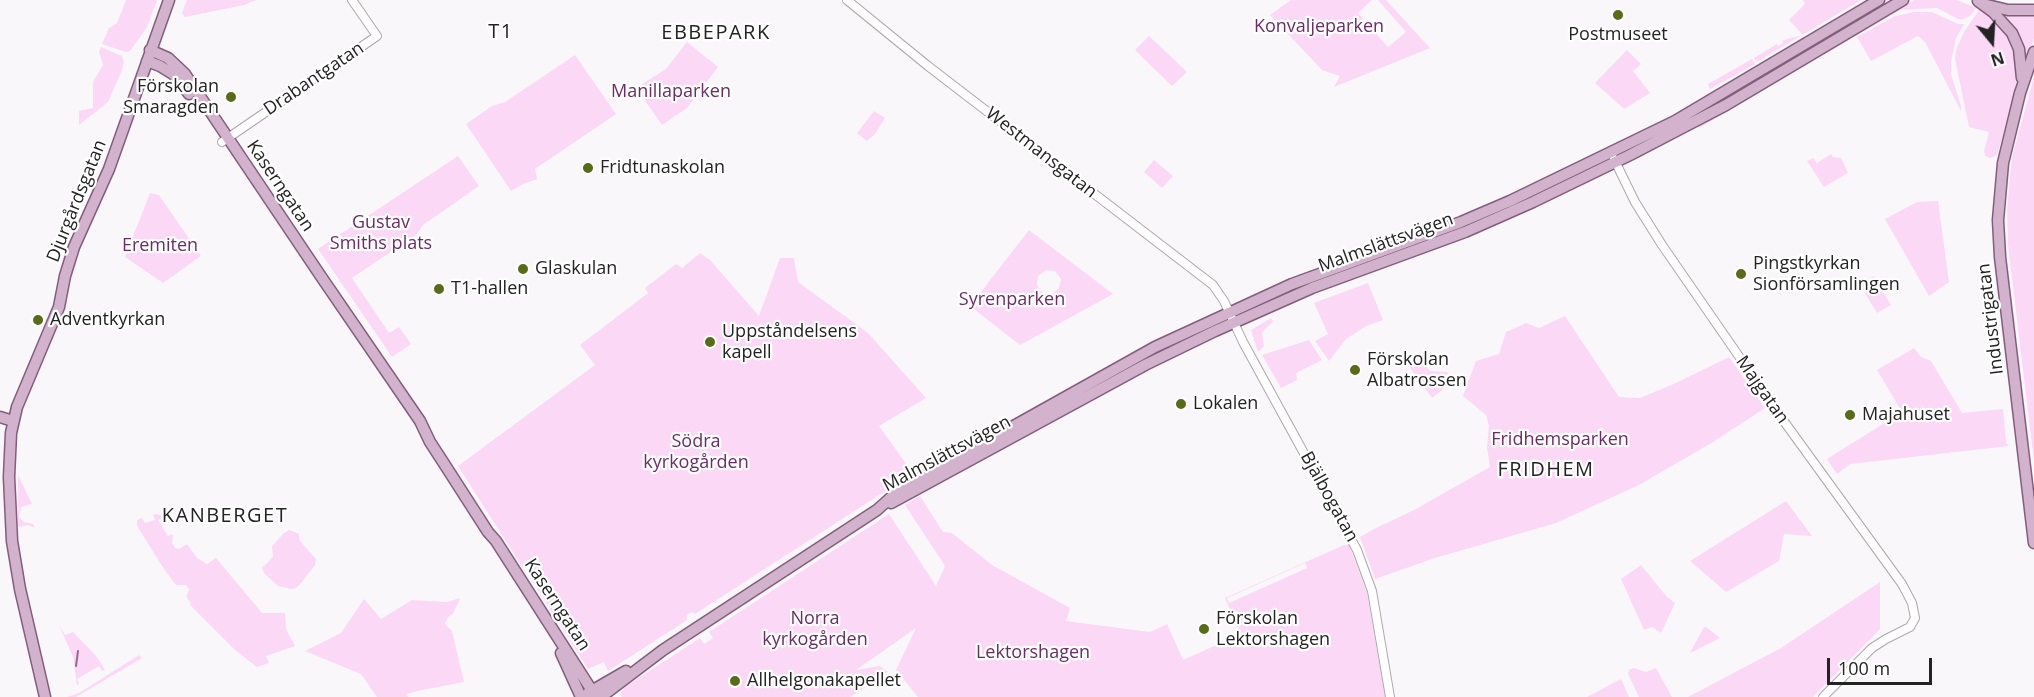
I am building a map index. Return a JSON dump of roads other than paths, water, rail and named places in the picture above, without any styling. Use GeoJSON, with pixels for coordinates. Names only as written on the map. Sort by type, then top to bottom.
{"type":"FeatureCollection","features":[{"type":"Feature","properties":{"kind":"main road","name":"Djurgårdsgatan"},"geometry":{"type":"LineString","coordinates":[[45,697],[20,589],[12,541],[9,466],[13,421],[59,307],[74,247],[109,169],[169,0]]}},
{"type":"Feature","properties":{"kind":"main road","name":"Malmslättsvägen"},"geometry":{"type":"LineString","coordinates":[[877,510],[896,493],[978,444],[1155,347],[1311,277],[1461,222],[1613,157],[1880,0]]}},
{"type":"Feature","properties":{"kind":"main road","name":"Malmslättsvägen"},"geometry":{"type":"LineString","coordinates":[[590,696],[877,510],[1145,365],[1234,322],[1333,279],[1465,232],[1613,157],[1735,99],[1903,0]]}},
{"type":"Feature","properties":{"kind":"main road"},"geometry":{"type":"LineString","coordinates":[[1976,1],[2008,10],[2034,10]]}},
{"type":"Feature","properties":{"kind":"main road","name":"Industrigatan"},"geometry":{"type":"LineString","coordinates":[[1976,1],[2004,23],[2016,40],[2022,68],[2020,93]]}},
{"type":"Feature","properties":{"kind":"main road","name":"Industrigatan"},"geometry":{"type":"LineString","coordinates":[[2034,52],[2020,93],[2003,163],[1998,220],[2000,257],[2034,543]]}},
{"type":"Feature","properties":{"kind":"main road","name":"Kaserngatan"},"geometry":{"type":"LineString","coordinates":[[148,56],[168,58],[180,68],[225,140],[420,421],[430,442],[496,541],[590,696]]}},
{"type":"Feature","properties":{"kind":"main road"},"geometry":{"type":"LineString","coordinates":[[0,417],[13,421]]}},
{"type":"Feature","properties":{"kind":"main road","name":"Kaserngatan"},"geometry":{"type":"LineString","coordinates":[[488,532],[492,544],[566,663],[590,696]]}},
{"type":"Feature","properties":{"kind":"street","name":"Drabantgatan"},"geometry":{"type":"LineString","coordinates":[[225,140],[377,36],[352,0]]}},
{"type":"Feature","properties":{"kind":"street","name":"Westmansgatan"},"geometry":{"type":"LineString","coordinates":[[847,0],[928,66],[1213,285],[1229,312]]}},
{"type":"Feature","properties":{"kind":"street","name":"Majgatan"},"geometry":{"type":"LineString","coordinates":[[1613,157],[1635,202],[1662,245],[1783,420],[1902,584],[1914,609],[1914,623],[1872,648],[1823,697]]}},
{"type":"Feature","properties":{"kind":"street","name":"Bjälbogatan"},"geometry":{"type":"LineString","coordinates":[[1229,312],[1362,561],[1375,605],[1390,697]]}},
{"type":"Feature","properties":{"kind":"waterway"},"geometry":{"type":"LineString","coordinates":[[76,666],[78,651]]}},
{"type":"Feature","properties":{"kind":"place","name":"Postmuseet"},"geometry":{"type":"Point","coordinates":[1618,15]}},
{"type":"Feature","properties":{"kind":"place","name":"Förskolan Smaragden"},"geometry":{"type":"Point","coordinates":[231,97]}},
{"type":"Feature","properties":{"kind":"place","name":"Fridtunaskolan"},"geometry":{"type":"Point","coordinates":[588,168]}},
{"type":"Feature","properties":{"kind":"place","name":"Glaskulan"},"geometry":{"type":"Point","coordinates":[523,269]}},
{"type":"Feature","properties":{"kind":"place","name":"Pingstkyrkan Sionförsamlingen"},"geometry":{"type":"Point","coordinates":[1741,274]}},
{"type":"Feature","properties":{"kind":"place","name":"T1-hallen"},"geometry":{"type":"Point","coordinates":[439,289]}},
{"type":"Feature","properties":{"kind":"place","name":"Adventkyrkan"},"geometry":{"type":"Point","coordinates":[38,320]}},
{"type":"Feature","properties":{"kind":"place","name":"Uppståndelsens kapell"},"geometry":{"type":"Point","coordinates":[710,342]}},
{"type":"Feature","properties":{"kind":"place","name":"Förskolan Albatrossen"},"geometry":{"type":"Point","coordinates":[1355,370]}},
{"type":"Feature","properties":{"kind":"place","name":"Lokalen"},"geometry":{"type":"Point","coordinates":[1181,404]}},
{"type":"Feature","properties":{"kind":"place","name":"Majahuset"},"geometry":{"type":"Point","coordinates":[1850,415]}},
{"type":"Feature","properties":{"kind":"place","name":"Förskolan Lektorshagen"},"geometry":{"type":"Point","coordinates":[1204,629]}},
{"type":"Feature","properties":{"kind":"place","name":"Allhelgonakapellet"},"geometry":{"type":"Point","coordinates":[735,681]}},
{"type":"Feature","properties":{"kind":"district","name":"T1"},"geometry":{"type":"Point","coordinates":[501,32]}},
{"type":"Feature","properties":{"kind":"district","name":"EBBEPARK"},"geometry":{"type":"Point","coordinates":[716,33]}},
{"type":"Feature","properties":{"kind":"district","name":"FRIDHEM"},"geometry":{"type":"Point","coordinates":[1546,470]}},
{"type":"Feature","properties":{"kind":"district","name":"KANBERGET"},"geometry":{"type":"Point","coordinates":[225,516]}},
{"type":"Feature","properties":{"kind":"park label","name":"Konvaljeparken"},"geometry":{"type":"Point","coordinates":[1319,27]}},
{"type":"Feature","properties":{"kind":"park label","name":"Manillaparken"},"geometry":{"type":"Point","coordinates":[671,92]}},
{"type":"Feature","properties":{"kind":"park label","name":"Gustav Smiths plats"},"geometry":{"type":"Point","coordinates":[381,233]}},
{"type":"Feature","properties":{"kind":"park label","name":"Eremiten"},"geometry":{"type":"Point","coordinates":[160,246]}},
{"type":"Feature","properties":{"kind":"park label","name":"Syrenparken"},"geometry":{"type":"Point","coordinates":[1012,300]}},
{"type":"Feature","properties":{"kind":"park label","name":"Fridhemsparken"},"geometry":{"type":"Point","coordinates":[1560,440]}},
{"type":"Feature","properties":{"kind":"park label","name":"Södra kyrkogården"},"geometry":{"type":"Point","coordinates":[696,452]}},
{"type":"Feature","properties":{"kind":"park label","name":"Norra kyrkogården"},"geometry":{"type":"Point","coordinates":[815,629]}},
{"type":"Feature","properties":{"kind":"park label","name":"Lektorshagen"},"geometry":{"type":"Point","coordinates":[1033,653]}}]}
